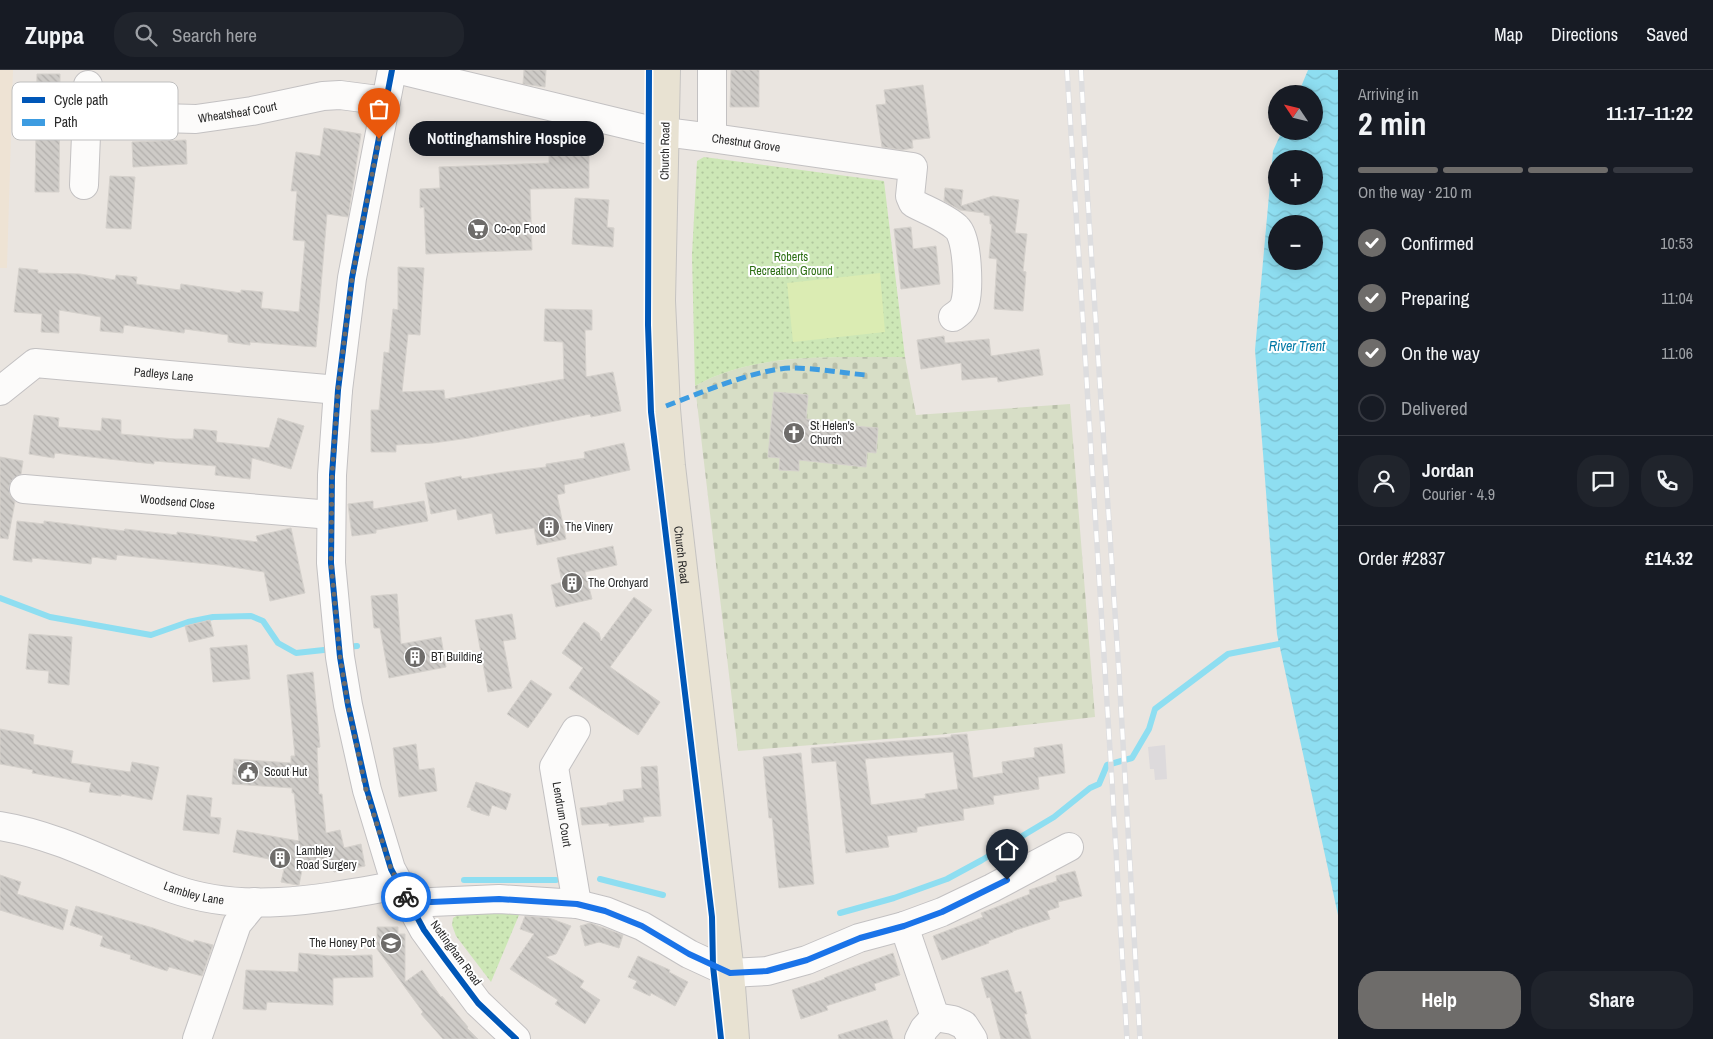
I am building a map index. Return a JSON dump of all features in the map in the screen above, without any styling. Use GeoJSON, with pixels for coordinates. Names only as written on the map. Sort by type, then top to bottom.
{"type":"FeatureCollection","features":[{"type":"Feature","properties":{"kind":"main road","name":"Church Road"},"geometry":{"type":"LineString","coordinates":[[666,70],[661,301],[666,410],[730,973],[735,1039]]}},
{"type":"Feature","properties":{"kind":"street","name":"Nottingham Road"},"geometry":{"type":"LineString","coordinates":[[392,70],[352,278],[338,390],[331,515],[332,588],[339,645],[348,705],[366,790],[400,886],[424,930],[478,1003],[516,1039]]}},
{"type":"Feature","properties":{"kind":"street","name":"Chestnut Grove"},"geometry":{"type":"LineString","coordinates":[[400,70],[649,130],[913,167],[910,196],[914,203],[957,228],[965,242],[967,289],[965,303],[961,312],[953,317]]}},
{"type":"Feature","properties":{"kind":"street"},"geometry":{"type":"LineString","coordinates":[[712,70],[712,138]]}},
{"type":"Feature","properties":{"kind":"street","name":"Wheatsheaf Court"},"geometry":{"type":"LineString","coordinates":[[178,118],[196,119],[252,111],[323,96],[340,95],[386,101]]}},
{"type":"Feature","properties":{"kind":"street"},"geometry":{"type":"LineString","coordinates":[[84,185],[87,140]]}},
{"type":"Feature","properties":{"kind":"street","name":"Padleys Lane"},"geometry":{"type":"LineString","coordinates":[[0,391],[35,363],[338,390]]}},
{"type":"Feature","properties":{"kind":"street","name":"Woodsend Close"},"geometry":{"type":"LineString","coordinates":[[24,489],[331,515]]}},
{"type":"Feature","properties":{"kind":"street","name":"Lendrum Court"},"geometry":{"type":"LineString","coordinates":[[576,730],[554,767],[577,904]]}},
{"type":"Feature","properties":{"kind":"street","name":"Lambley Lane"},"geometry":{"type":"LineString","coordinates":[[0,826],[55,840],[175,889],[223,901],[315,900],[400,886],[499,899],[577,904],[605,911],[642,926],[689,954],[730,973]]}},
{"type":"Feature","properties":{"kind":"street"},"geometry":{"type":"LineString","coordinates":[[730,973],[767,971],[807,960],[860,938],[904,926],[942,912],[1069,847]]}},
{"type":"Feature","properties":{"kind":"street"},"geometry":{"type":"LineString","coordinates":[[197,1039],[237,924],[255,902]]}},
{"type":"Feature","properties":{"kind":"street"},"geometry":{"type":"LineString","coordinates":[[904,926],[935,1017]]}},
{"type":"Feature","properties":{"kind":"street"},"geometry":{"type":"LineString","coordinates":[[919,1039],[924,1029],[935,1017]]}},
{"type":"Feature","properties":{"kind":"street"},"geometry":{"type":"LineString","coordinates":[[935,1017],[964,1024],[973,1039]]}},
{"type":"Feature","properties":{"kind":"shaded area"},"geometry":{"type":"Polygon","coordinates":[[[0,70],[13,70],[7,268],[0,268],[0,70]]]}},
{"type":"Feature","properties":{"kind":"shaded area"},"geometry":{"type":"Polygon","coordinates":[[[1165,745],[1167,779],[1155,780],[1154,769],[1150,769],[1148,747],[1165,745]]]}},
{"type":"Feature","properties":{"kind":"green space","name":"Roberts Recreation Ground"},"geometry":{"type":"Polygon","coordinates":[[[704,157],[884,181],[905,357],[824,357],[771,362],[719,375],[695,386],[692,255],[697,161],[704,157]]]}},
{"type":"Feature","properties":{"kind":"green space"},"geometry":{"type":"Polygon","coordinates":[[[880,273],[885,332],[793,342],[787,283],[880,273]]]}},
{"type":"Feature","properties":{"kind":"green space"},"geometry":{"type":"Polygon","coordinates":[[[825,357],[905,357],[916,415],[1070,404],[1095,717],[937,735],[738,751],[695,386],[719,375],[771,362],[825,357]]]}},
{"type":"Feature","properties":{"kind":"green space"},"geometry":{"type":"Polygon","coordinates":[[[472,911],[519,915],[491,982],[456,936],[452,925],[453,918],[472,911]]]}},
{"type":"Feature","properties":{"kind":"water","name":"River Trent"},"geometry":{"type":"Polygon","coordinates":[[[1308,70],[1338,70],[1338,915],[1277,634],[1255,350],[1268,205],[1323,205],[1323,150],[1273,150],[1278,140],[1323,140],[1323,85],[1302,85],[1308,70]]]}},
{"type":"Feature","properties":{"kind":"building"},"geometry":{"type":"Polygon","coordinates":[[[524,70],[546,70],[545,87],[523,84],[524,70]]]}},
{"type":"Feature","properties":{"kind":"building"},"geometry":{"type":"Polygon","coordinates":[[[731,70],[759,70],[759,107],[730,107],[731,70]]]}},
{"type":"Feature","properties":{"kind":"building"},"geometry":{"type":"Polygon","coordinates":[[[37,74],[60,74],[60,82],[37,82],[37,74]]]}},
{"type":"Feature","properties":{"kind":"building"},"geometry":{"type":"Polygon","coordinates":[[[923,85],[930,138],[912,140],[913,148],[902,150],[882,147],[876,105],[886,104],[884,90],[923,85]]]}},
{"type":"Feature","properties":{"kind":"building"},"geometry":{"type":"Polygon","coordinates":[[[324,128],[361,134],[348,217],[327,214],[316,347],[250,342],[250,345],[228,342],[228,335],[185,329],[184,333],[124,325],[123,333],[100,331],[101,317],[59,310],[59,333],[41,332],[42,314],[14,312],[19,268],[38,270],[38,273],[80,274],[115,280],[116,275],[137,277],[136,284],[180,290],[181,284],[241,293],[241,290],[263,292],[261,308],[299,312],[305,241],[293,240],[297,191],[291,191],[296,152],[320,156],[324,128]]]}},
{"type":"Feature","properties":{"kind":"building"},"geometry":{"type":"Polygon","coordinates":[[[36,140],[59,140],[59,192],[35,192],[36,140]]]}},
{"type":"Feature","properties":{"kind":"building"},"geometry":{"type":"Polygon","coordinates":[[[186,140],[187,164],[133,167],[132,142],[186,140]]]}},
{"type":"Feature","properties":{"kind":"building","name":"Co-op Food"},"geometry":{"type":"Polygon","coordinates":[[[549,151],[589,151],[589,188],[530,189],[532,250],[426,254],[424,207],[420,208],[420,189],[440,188],[439,167],[549,163],[549,151]]]}},
{"type":"Feature","properties":{"kind":"building"},"geometry":{"type":"Polygon","coordinates":[[[110,176],[135,177],[131,229],[106,228],[110,176]]]}},
{"type":"Feature","properties":{"kind":"building"},"geometry":{"type":"Polygon","coordinates":[[[945,188],[963,190],[961,206],[993,196],[1019,200],[1015,233],[1027,234],[1023,271],[1026,272],[1023,311],[994,309],[997,259],[989,258],[992,224],[990,224],[990,216],[984,215],[984,213],[960,210],[944,201],[945,188]]]}},
{"type":"Feature","properties":{"kind":"building"},"geometry":{"type":"Polygon","coordinates":[[[575,198],[609,200],[607,227],[614,228],[613,247],[572,244],[575,198]]]}},
{"type":"Feature","properties":{"kind":"building"},"geometry":{"type":"Polygon","coordinates":[[[911,227],[913,249],[936,246],[940,284],[901,289],[894,229],[911,227]]]}},
{"type":"Feature","properties":{"kind":"building"},"geometry":{"type":"Polygon","coordinates":[[[398,267],[424,268],[420,335],[408,334],[402,392],[444,390],[445,399],[564,379],[563,342],[544,341],[545,309],[592,310],[592,330],[585,330],[586,377],[613,372],[621,411],[591,417],[590,414],[469,438],[433,443],[396,445],[396,452],[371,452],[371,410],[379,410],[384,352],[389,353],[393,309],[398,310],[398,267]]]}},
{"type":"Feature","properties":{"kind":"building"},"geometry":{"type":"Polygon","coordinates":[[[944,336],[945,343],[989,339],[991,356],[1039,349],[1043,375],[998,382],[997,377],[962,380],[961,363],[921,369],[917,340],[944,336]]]}},
{"type":"Feature","properties":{"kind":"building","name":"St Helen's Church"},"geometry":{"type":"Polygon","coordinates":[[[774,392],[808,395],[806,419],[818,420],[817,423],[878,428],[876,453],[867,452],[866,467],[799,460],[799,471],[779,470],[780,458],[768,457],[774,392]]]}},
{"type":"Feature","properties":{"kind":"building"},"geometry":{"type":"Polygon","coordinates":[[[34,415],[59,418],[58,427],[101,431],[102,418],[121,420],[121,434],[175,439],[193,439],[194,429],[217,431],[216,442],[269,448],[278,418],[304,426],[291,469],[252,458],[250,479],[215,475],[216,466],[154,461],[154,464],[55,453],[54,458],[29,454],[34,415]]]}},
{"type":"Feature","properties":{"kind":"building"},"geometry":{"type":"Polygon","coordinates":[[[624,443],[630,470],[564,485],[565,493],[557,495],[566,539],[537,545],[534,528],[496,534],[492,513],[458,520],[456,509],[431,514],[425,483],[461,476],[462,479],[546,467],[546,464],[585,458],[584,452],[624,443]]]}},
{"type":"Feature","properties":{"kind":"building"},"geometry":{"type":"Polygon","coordinates":[[[0,457],[23,461],[21,474],[12,480],[9,487],[10,495],[15,502],[8,539],[0,538],[0,457]]]}},
{"type":"Feature","properties":{"kind":"building"},"geometry":{"type":"Polygon","coordinates":[[[373,501],[373,509],[424,501],[428,521],[376,530],[376,533],[352,536],[348,504],[373,501]]]}},
{"type":"Feature","properties":{"kind":"building"},"geometry":{"type":"Polygon","coordinates":[[[17,521],[44,524],[44,521],[124,531],[125,529],[177,535],[177,532],[258,542],[256,536],[291,528],[305,593],[270,601],[264,572],[219,565],[117,555],[116,560],[92,557],[91,564],[32,558],[32,562],[13,560],[17,521]]]}},
{"type":"Feature","properties":{"kind":"building"},"geometry":{"type":"Polygon","coordinates":[[[613,546],[617,565],[585,572],[592,599],[556,607],[551,585],[562,582],[557,558],[613,546]]]}},
{"type":"Feature","properties":{"kind":"building","name":"BT Building"},"geometry":{"type":"Polygon","coordinates":[[[397,594],[401,644],[441,637],[446,667],[389,678],[380,628],[374,628],[371,596],[397,594]]]}},
{"type":"Feature","properties":{"kind":"building"},"geometry":{"type":"Polygon","coordinates":[[[634,597],[652,610],[610,667],[660,702],[638,735],[569,688],[583,668],[562,653],[584,622],[599,633],[601,641],[634,597]]]}},
{"type":"Feature","properties":{"kind":"building"},"geometry":{"type":"Polygon","coordinates":[[[512,614],[516,639],[503,641],[512,688],[488,692],[475,620],[512,614]]]}},
{"type":"Feature","properties":{"kind":"building"},"geometry":{"type":"Polygon","coordinates":[[[210,620],[214,636],[189,642],[185,626],[210,620]]]}},
{"type":"Feature","properties":{"kind":"building"},"geometry":{"type":"Polygon","coordinates":[[[29,634],[72,637],[69,685],[48,683],[49,671],[26,669],[29,634]]]}},
{"type":"Feature","properties":{"kind":"building"},"geometry":{"type":"Polygon","coordinates":[[[247,645],[250,679],[213,682],[210,648],[247,645]]]}},
{"type":"Feature","properties":{"kind":"building"},"geometry":{"type":"Polygon","coordinates":[[[313,672],[320,747],[317,748],[319,794],[322,794],[326,833],[340,830],[344,848],[361,844],[365,866],[334,872],[332,864],[302,870],[299,885],[297,885],[281,882],[284,869],[273,867],[274,860],[233,852],[237,830],[299,841],[292,788],[232,784],[234,759],[291,763],[291,756],[295,756],[287,675],[313,672]]]}},
{"type":"Feature","properties":{"kind":"building"},"geometry":{"type":"Polygon","coordinates":[[[531,680],[552,694],[528,728],[507,714],[531,680]]]}},
{"type":"Feature","properties":{"kind":"building"},"geometry":{"type":"Polygon","coordinates":[[[0,729],[34,735],[33,744],[73,751],[71,763],[130,772],[132,762],[159,767],[152,800],[121,794],[121,796],[89,792],[91,783],[32,773],[33,770],[0,764],[0,729]]]}},
{"type":"Feature","properties":{"kind":"building"},"geometry":{"type":"Polygon","coordinates":[[[967,734],[973,778],[1003,773],[1002,762],[1035,757],[1034,748],[1062,744],[1065,773],[1038,777],[1039,789],[993,796],[994,804],[963,809],[964,820],[917,827],[917,832],[887,836],[889,847],[846,853],[836,761],[812,763],[811,748],[951,737],[951,735],[967,734]],[[953,752],[865,759],[871,805],[926,798],[925,794],[958,789],[953,752]]]}},
{"type":"Feature","properties":{"kind":"building"},"geometry":{"type":"Polygon","coordinates":[[[416,744],[419,770],[434,768],[437,791],[399,797],[393,748],[416,744]]]}},
{"type":"Feature","properties":{"kind":"building"},"geometry":{"type":"Polygon","coordinates":[[[801,753],[814,884],[779,888],[772,818],[769,818],[763,757],[801,753]]]}},
{"type":"Feature","properties":{"kind":"building"},"geometry":{"type":"Polygon","coordinates":[[[657,766],[661,816],[643,817],[644,822],[609,826],[609,823],[582,825],[580,808],[624,801],[623,790],[642,788],[641,767],[657,766]]]}},
{"type":"Feature","properties":{"kind":"building"},"geometry":{"type":"Polygon","coordinates":[[[476,782],[511,794],[506,810],[492,805],[489,816],[467,807],[476,782]]]}},
{"type":"Feature","properties":{"kind":"building"},"geometry":{"type":"Polygon","coordinates":[[[187,795],[212,798],[210,817],[221,818],[219,834],[183,830],[187,795]]]}},
{"type":"Feature","properties":{"kind":"building"},"geometry":{"type":"Polygon","coordinates":[[[1075,871],[1082,896],[1058,902],[1059,907],[1047,911],[1050,919],[1013,931],[988,941],[989,943],[942,960],[933,936],[983,917],[981,913],[1030,894],[1029,890],[1057,881],[1056,876],[1075,871]]]}},
{"type":"Feature","properties":{"kind":"building"},"geometry":{"type":"Polygon","coordinates":[[[0,875],[21,882],[17,894],[68,910],[63,930],[0,910],[0,875]]]}},
{"type":"Feature","properties":{"kind":"building"},"geometry":{"type":"Polygon","coordinates":[[[76,906],[153,928],[194,943],[194,940],[213,945],[202,976],[169,967],[167,971],[130,959],[131,955],[100,946],[103,936],[70,925],[76,906]]]}},
{"type":"Feature","properties":{"kind":"building"},"geometry":{"type":"Polygon","coordinates":[[[525,916],[549,918],[571,926],[556,954],[546,957],[584,981],[580,987],[600,1000],[585,1024],[555,1004],[558,1000],[510,969],[534,934],[520,929],[525,916]]]}},
{"type":"Feature","properties":{"kind":"building"},"geometry":{"type":"Polygon","coordinates":[[[590,923],[623,935],[619,948],[599,942],[585,946],[580,926],[590,923]]]}},
{"type":"Feature","properties":{"kind":"building"},"geometry":{"type":"Polygon","coordinates":[[[377,927],[398,927],[398,934],[405,934],[405,982],[422,970],[441,997],[478,1039],[443,1039],[421,1014],[423,1012],[377,949],[377,927]]]}},
{"type":"Feature","properties":{"kind":"building"},"geometry":{"type":"Polygon","coordinates":[[[299,953],[331,956],[372,955],[373,977],[333,978],[333,1005],[267,1002],[266,1010],[243,1009],[246,970],[298,972],[299,953]]]}},
{"type":"Feature","properties":{"kind":"building"},"geometry":{"type":"Polygon","coordinates":[[[893,953],[900,975],[874,984],[876,990],[826,1006],[828,1010],[801,1019],[792,990],[893,953]]]}},
{"type":"Feature","properties":{"kind":"building"},"geometry":{"type":"Polygon","coordinates":[[[638,956],[670,970],[669,972],[688,982],[675,1006],[651,993],[650,996],[633,988],[637,981],[628,977],[638,956]]]}},
{"type":"Feature","properties":{"kind":"building"},"geometry":{"type":"Polygon","coordinates":[[[1008,970],[1015,993],[1021,991],[1027,1014],[1024,1014],[1031,1039],[1001,1039],[990,997],[987,998],[981,978],[1008,970]]]}},
{"type":"Feature","properties":{"kind":"building"},"geometry":{"type":"Polygon","coordinates":[[[887,1020],[893,1039],[839,1039],[838,1035],[887,1020]]]}},
{"type":"Feature","properties":{"kind":"waterway"},"geometry":{"type":"LineString","coordinates":[[0,598],[50,617],[151,635],[188,622],[213,617],[251,616],[263,621],[278,643],[296,653],[333,649]]}},
{"type":"Feature","properties":{"kind":"waterway"},"geometry":{"type":"LineString","coordinates":[[840,913],[894,898],[947,879],[1054,817],[1090,788],[1099,784],[1107,765],[1132,758],[1149,729],[1155,709],[1228,654],[1286,641]]}},
{"type":"Feature","properties":{"kind":"waterway"},"geometry":{"type":"LineString","coordinates":[[345,647],[357,646]]}},
{"type":"Feature","properties":{"kind":"waterway"},"geometry":{"type":"LineString","coordinates":[[600,879],[663,895]]}},
{"type":"Feature","properties":{"kind":"waterway"},"geometry":{"type":"LineString","coordinates":[[464,880],[556,880]]}},
{"type":"Feature","properties":{"kind":"railway"},"geometry":{"type":"LineString","coordinates":[[1067,70],[1127,1039]]}},
{"type":"Feature","properties":{"kind":"railway"},"geometry":{"type":"LineString","coordinates":[[1081,70],[1140,1039]]}},
{"type":"Feature","properties":{"kind":"marked path"},"geometry":{"type":"LineString","coordinates":[[666,406],[728,382],[778,369],[801,368],[866,375]]}},
{"type":"Feature","properties":{"kind":"cycle path"},"geometry":{"type":"LineString","coordinates":[[392,70],[352,278],[338,390],[332,475],[331,563],[340,657],[348,705],[367,790],[391,869],[424,930],[445,959],[478,1003],[516,1039]]}},
{"type":"Feature","properties":{"kind":"cycle path"},"geometry":{"type":"LineString","coordinates":[[649,70],[648,325],[651,412],[712,917],[713,966],[721,1039]]}},
{"type":"Feature","properties":{"kind":"way so far"},"geometry":{"type":"LineString","coordinates":[[379,139],[352,278],[338,390],[332,475],[331,563],[340,657],[366,790],[391,869],[406,897]]}},
{"type":"Feature","properties":{"kind":"place","name":"Nottinghamshire Hospice"},"geometry":{"type":"Point","coordinates":[379,139]}},
{"type":"Feature","properties":{"kind":"place","name":"Co-op Food"},"geometry":{"type":"Point","coordinates":[478,229]}},
{"type":"Feature","properties":{"kind":"place","name":"St Helen's Church"},"geometry":{"type":"Point","coordinates":[794,433]}},
{"type":"Feature","properties":{"kind":"place","name":"The Vinery"},"geometry":{"type":"Point","coordinates":[549,527]}},
{"type":"Feature","properties":{"kind":"place","name":"The Orchyard"},"geometry":{"type":"Point","coordinates":[572,583]}},
{"type":"Feature","properties":{"kind":"place","name":"BT Building"},"geometry":{"type":"Point","coordinates":[415,657]}},
{"type":"Feature","properties":{"kind":"place","name":"Scout Hut"},"geometry":{"type":"Point","coordinates":[248,772]}},
{"type":"Feature","properties":{"kind":"place","name":"Lambley Road Surgery"},"geometry":{"type":"Point","coordinates":[280,858]}},
{"type":"Feature","properties":{"kind":"place","name":"The Honey Pot"},"geometry":{"type":"Point","coordinates":[391,943]}},
{"type":"Feature","properties":{"kind":"route"},"geometry":{"type":"LineString","coordinates":[[406,897],[409,903],[499,899],[577,904],[605,911],[642,926],[689,954],[730,973],[767,971],[807,960],[860,938],[904,926],[942,912],[1007,880]]}}]}
